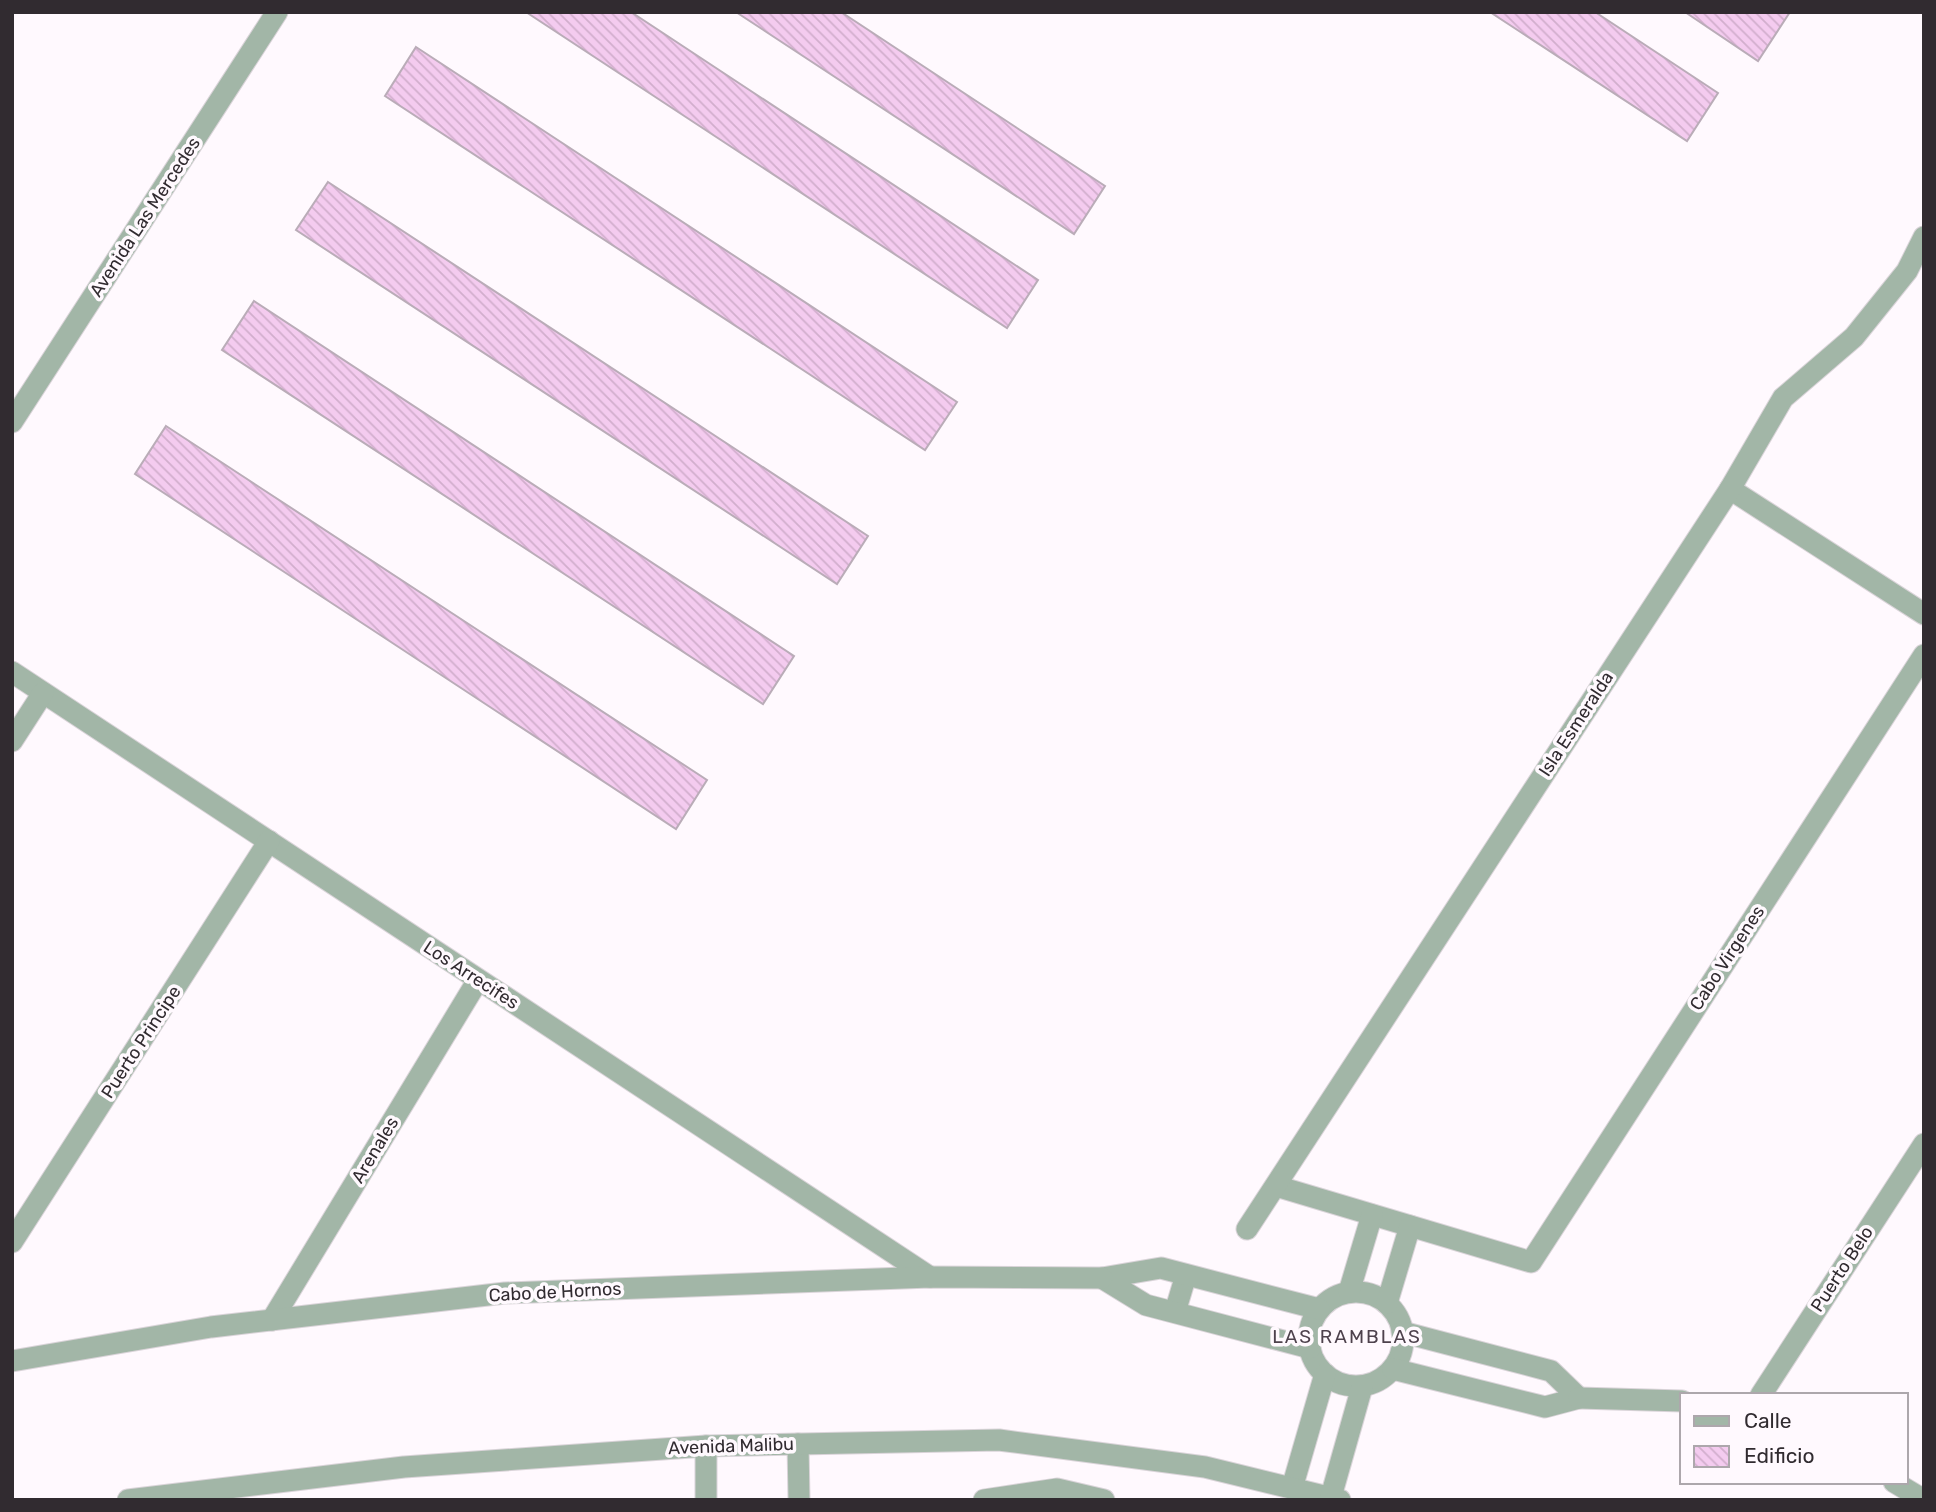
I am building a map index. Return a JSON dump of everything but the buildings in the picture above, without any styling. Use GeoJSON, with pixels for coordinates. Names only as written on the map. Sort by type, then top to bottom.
{"type":"FeatureCollection","features":[{"type":"Feature","properties":{"kind":"street","name":"Avenida Las Mercedes"},"geometry":{"type":"LineString","coordinates":[[12,422],[277,12]]}},
{"type":"Feature","properties":{"kind":"street","name":"Isla Esmeralda"},"geometry":{"type":"LineString","coordinates":[[1247,1229],[1730,489],[1783,398],[1854,337],[1906,271],[1924,237]]}},
{"type":"Feature","properties":{"kind":"street"},"geometry":{"type":"LineString","coordinates":[[1730,489],[1924,614]]}},
{"type":"Feature","properties":{"kind":"street","name":"Cabo Virgenes"},"geometry":{"type":"LineString","coordinates":[[1410,1226],[1531,1262],[1924,655]]}},
{"type":"Feature","properties":{"kind":"street","name":"Los Arrecifes"},"geometry":{"type":"LineString","coordinates":[[12,673],[930,1277]]}},
{"type":"Feature","properties":{"kind":"street"},"geometry":{"type":"LineString","coordinates":[[12,741],[43,693]]}},
{"type":"Feature","properties":{"kind":"street","name":"Puerto Principe"},"geometry":{"type":"LineString","coordinates":[[12,1242],[269,841]]}},
{"type":"Feature","properties":{"kind":"street","name":"Arenales"},"geometry":{"type":"LineString","coordinates":[[272,1320],[478,980]]}},
{"type":"Feature","properties":{"kind":"street","name":"Puerto Belo"},"geometry":{"type":"LineString","coordinates":[[1762,1393],[1924,1144]]}},
{"type":"Feature","properties":{"kind":"street"},"geometry":{"type":"LineString","coordinates":[[1276,1186],[1410,1226],[1387,1303]]}},
{"type":"Feature","properties":{"kind":"street"},"geometry":{"type":"LineString","coordinates":[[1349,1292],[1372,1215]]}},
{"type":"Feature","properties":{"kind":"street","name":"Cabo de Hornos"},"geometry":{"type":"LineString","coordinates":[[12,1361],[211,1327],[505,1293],[930,1277],[1102,1278],[1161,1268],[1319,1309]]}},
{"type":"Feature","properties":{"kind":"street"},"geometry":{"type":"LineString","coordinates":[[1175,1312],[1186,1275]]}},
{"type":"Feature","properties":{"kind":"street"},"geometry":{"type":"LineString","coordinates":[[1102,1278],[1146,1305],[1310,1348]]}},
{"type":"Feature","properties":{"kind":"street"},"geometry":{"type":"LineString","coordinates":[[1349,1292],[1373,1294],[1387,1303],[1396,1313],[1402,1332],[1401,1356],[1393,1369],[1380,1380],[1362,1387],[1333,1381],[1320,1371],[1311,1357],[1308,1340],[1311,1324],[1319,1309],[1331,1298],[1349,1292]]}},
{"type":"Feature","properties":{"kind":"street"},"geometry":{"type":"LineString","coordinates":[[1402,1332],[1551,1371],[1579,1398]]}},
{"type":"Feature","properties":{"kind":"street"},"geometry":{"type":"LineString","coordinates":[[1511,1399],[1522,1363]]}},
{"type":"Feature","properties":{"kind":"street"},"geometry":{"type":"LineString","coordinates":[[1393,1369],[1545,1408],[1579,1398],[1680,1401]]}},
{"type":"Feature","properties":{"kind":"street"},"geometry":{"type":"LineString","coordinates":[[1292,1488],[1325,1374]]}},
{"type":"Feature","properties":{"kind":"street"},"geometry":{"type":"LineString","coordinates":[[1334,1499],[1362,1387]]}},
{"type":"Feature","properties":{"kind":"street","name":"Avenida Malibu"},"geometry":{"type":"LineString","coordinates":[[128,1500],[404,1467],[706,1446],[999,1440],[1205,1467],[1334,1499]]}},
{"type":"Feature","properties":{"kind":"street"},"geometry":{"type":"LineString","coordinates":[[798,1444],[799,1500]]}},
{"type":"Feature","properties":{"kind":"street"},"geometry":{"type":"LineString","coordinates":[[706,1446],[706,1500]]}},
{"type":"Feature","properties":{"kind":"street"},"geometry":{"type":"LineString","coordinates":[[1897,1484],[1924,1500]]}},
{"type":"Feature","properties":{"kind":"street"},"geometry":{"type":"LineString","coordinates":[[984,1500],[1057,1489],[1104,1500]]}},
{"type":"Feature","properties":{"kind":"district","name":"LAS RAMBLAS"},"geometry":{"type":"Point","coordinates":[1347,1336]}}]}
